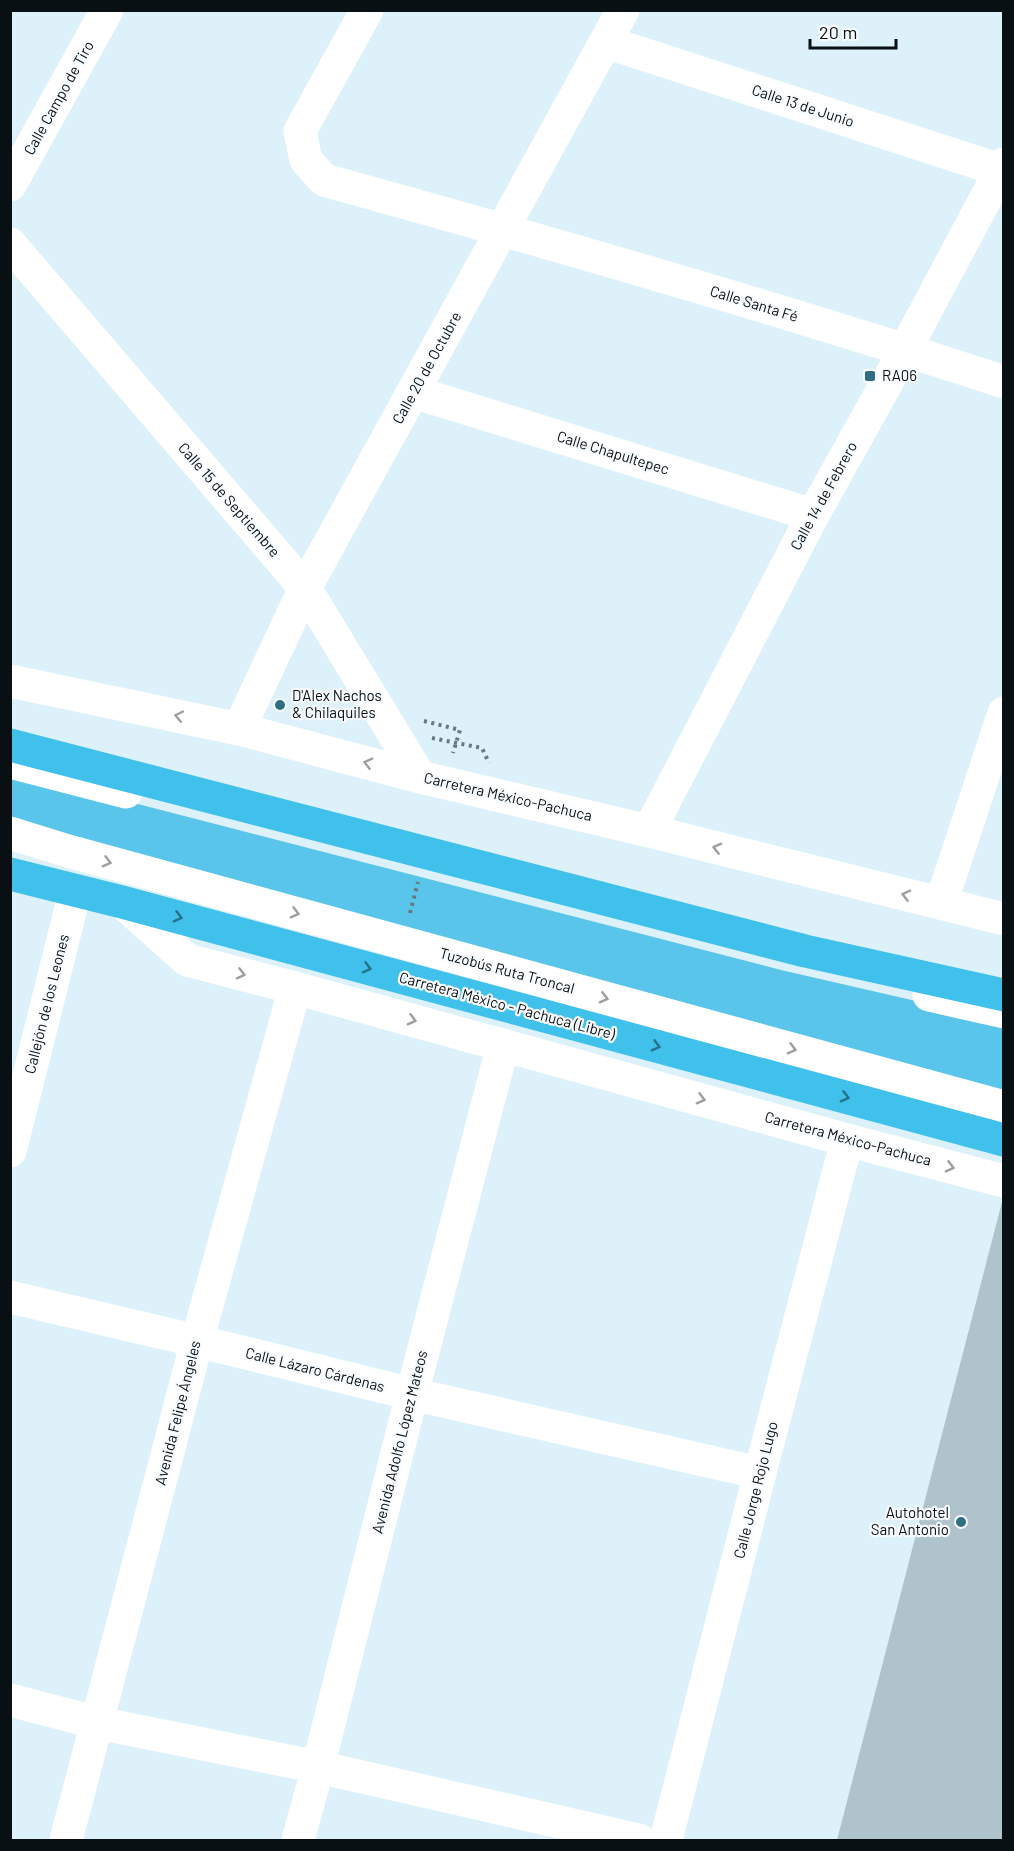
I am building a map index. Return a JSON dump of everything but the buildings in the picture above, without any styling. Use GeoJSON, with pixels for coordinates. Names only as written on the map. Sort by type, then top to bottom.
{"type":"FeatureCollection","features":[{"type":"Feature","properties":{"kind":"highway"},"geometry":{"type":"LineString","coordinates":[[10,745],[805,951],[1004,995]]}},
{"type":"Feature","properties":{"kind":"highway","name":"Carretera México - Pachuca (Libre)"},"geometry":{"type":"LineString","coordinates":[[10,874],[122,902],[1004,1140]]}},
{"type":"Feature","properties":{"kind":"street","name":"Calle Campo de Tiro"},"geometry":{"type":"LineString","coordinates":[[10,185],[107,10]]}},
{"type":"Feature","properties":{"kind":"street","name":"Calle Santa Fé"},"geometry":{"type":"LineString","coordinates":[[367,10],[300,131],[306,160],[324,180],[503,229],[1004,382]]}},
{"type":"Feature","properties":{"kind":"street","name":"Calle 20 de Octubre"},"geometry":{"type":"LineString","coordinates":[[239,729],[305,588],[623,10]]}},
{"type":"Feature","properties":{"kind":"street","name":"Calle 13 de Junio"},"geometry":{"type":"LineString","coordinates":[[606,42],[1002,167]]}},
{"type":"Feature","properties":{"kind":"street","name":"Calle 14 de Febrero"},"geometry":{"type":"LineString","coordinates":[[649,831],[813,515],[905,350],[1002,167]]}},
{"type":"Feature","properties":{"kind":"street","name":"Calle 15 de Septiembre"},"geometry":{"type":"LineString","coordinates":[[10,244],[305,588],[420,777]]}},
{"type":"Feature","properties":{"kind":"street","name":"Calle Chapultepec"},"geometry":{"type":"LineString","coordinates":[[413,392],[813,515]]}},
{"type":"Feature","properties":{"kind":"street","name":"Carretera México-Pachuca"},"geometry":{"type":"LineString","coordinates":[[10,681],[239,729],[420,777],[1004,919]]}},
{"type":"Feature","properties":{"kind":"street"},"geometry":{"type":"LineString","coordinates":[[941,903],[1004,713]]}},
{"type":"Feature","properties":{"kind":"street"},"geometry":{"type":"LineString","coordinates":[[10,762],[785,961],[1004,1012]]}},
{"type":"Feature","properties":{"kind":"street","name":"Tuzobús Ruta Troncal"},"geometry":{"type":"LineString","coordinates":[[10,834],[1004,1107]]}},
{"type":"Feature","properties":{"kind":"street","name":"Callejón de los Leones"},"geometry":{"type":"LineString","coordinates":[[10,1151],[75,892]]}},
{"type":"Feature","properties":{"kind":"street","name":"Carretera México-Pachuca"},"geometry":{"type":"LineString","coordinates":[[122,902],[187,960],[1004,1181]]}},
{"type":"Feature","properties":{"kind":"street","name":"Avenida Felipe Ángeles"},"geometry":{"type":"LineString","coordinates":[[66,1840],[196,1341],[295,988]]}},
{"type":"Feature","properties":{"kind":"street","name":"Avenida Adolfo López Mateos"},"geometry":{"type":"LineString","coordinates":[[298,1840],[411,1394],[503,1045]]}},
{"type":"Feature","properties":{"kind":"street","name":"Calle Jorge Rojo Lugo"},"geometry":{"type":"LineString","coordinates":[[666,1840],[847,1140]]}},
{"type":"Feature","properties":{"kind":"street","name":"Calle Lázaro Cárdenas"},"geometry":{"type":"LineString","coordinates":[[10,1297],[411,1394],[760,1473]]}},
{"type":"Feature","properties":{"kind":"street"},"geometry":{"type":"LineString","coordinates":[[10,1700],[98,1723],[318,1767],[639,1840]]}},
{"type":"Feature","properties":{"kind":"path"},"geometry":{"type":"LineString","coordinates":[[415,719],[460,729]]}},
{"type":"Feature","properties":{"kind":"path"},"geometry":{"type":"LineString","coordinates":[[430,737],[482,748]]}},
{"type":"Feature","properties":{"kind":"shaded area"},"geometry":{"type":"Polygon","coordinates":[[[10,771],[781,970],[1003,1021],[1003,1100],[11,828],[10,771]]]}},
{"type":"Feature","properties":{"kind":"place","name":"RA06"},"geometry":{"type":"Point","coordinates":[870,376]}},
{"type":"Feature","properties":{"kind":"place","name":"D'Alex Nachos & Chilaquiles"},"geometry":{"type":"Point","coordinates":[280,705]}},
{"type":"Feature","properties":{"kind":"place","name":"Autohotel San Antonio"},"geometry":{"type":"Point","coordinates":[961,1522]}}]}
